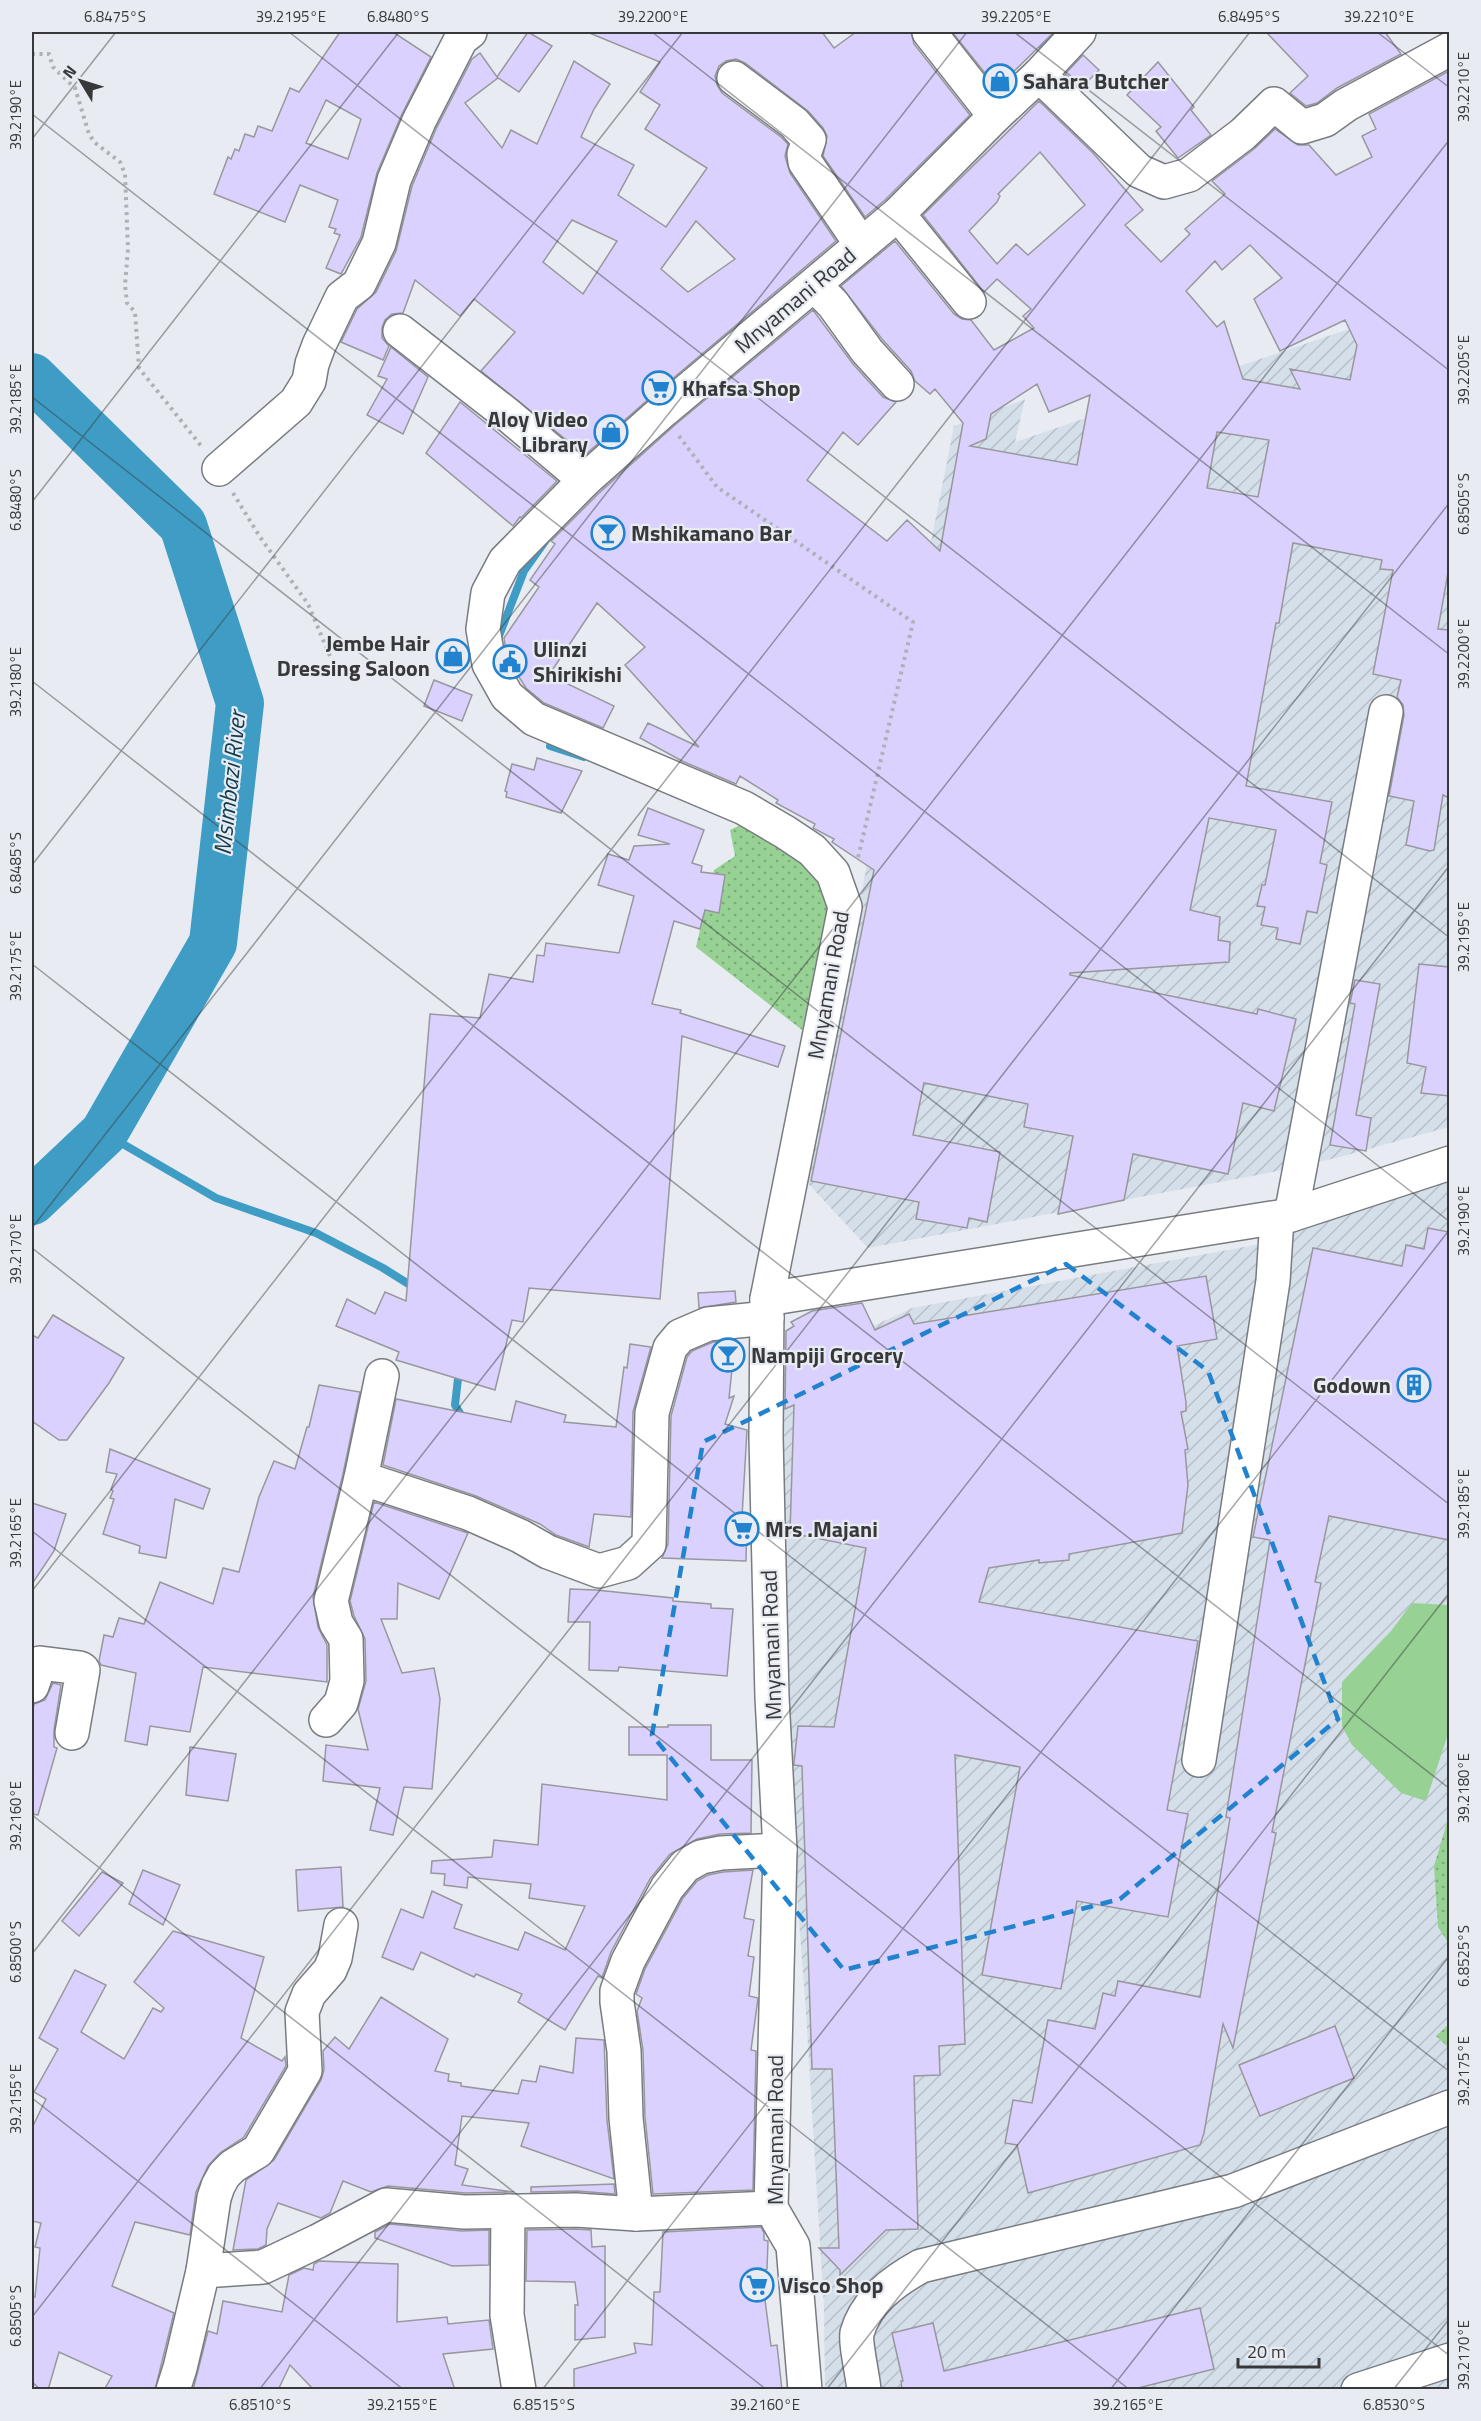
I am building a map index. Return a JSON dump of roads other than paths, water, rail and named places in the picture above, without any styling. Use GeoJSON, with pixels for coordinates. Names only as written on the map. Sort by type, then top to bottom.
{"type":"FeatureCollection","features":[{"type":"Feature","properties":{"kind":"street"},"geometry":{"type":"LineString","coordinates":[[219,469],[296,402],[303,392],[309,381],[319,345],[342,297],[359,284],[379,243],[394,180],[419,121],[461,39],[470,32]]}},
{"type":"Feature","properties":{"kind":"street"},"geometry":{"type":"LineString","coordinates":[[929,32],[995,116]]}},
{"type":"Feature","properties":{"kind":"street","name":"Mnyamani Road"},"geometry":{"type":"LineString","coordinates":[[805,2390],[793,2246],[771,2208],[780,1850],[772,1697],[766,1437],[767,1308],[845,907],[833,873],[812,850],[785,832],[744,808],[534,719],[507,696],[489,664],[483,629],[488,593],[505,561],[585,480],[664,410],[898,214],[1039,75],[1079,32]]}},
{"type":"Feature","properties":{"kind":"street"},"geometry":{"type":"LineString","coordinates":[[1039,75],[1139,171],[1164,182],[1189,175],[1243,134],[1274,104],[1302,127],[1325,120],[1346,105],[1449,50]]}},
{"type":"Feature","properties":{"kind":"street"},"geometry":{"type":"LineString","coordinates":[[734,78],[794,123],[809,140],[804,154],[805,162],[861,244]]}},
{"type":"Feature","properties":{"kind":"street"},"geometry":{"type":"LineString","coordinates":[[898,214],[969,302]]}},
{"type":"Feature","properties":{"kind":"street"},"geometry":{"type":"LineString","coordinates":[[814,285],[833,304],[867,351],[897,384]]}},
{"type":"Feature","properties":{"kind":"street"},"geometry":{"type":"LineString","coordinates":[[400,331],[508,415],[585,480]]}},
{"type":"Feature","properties":{"kind":"street"},"geometry":{"type":"LineString","coordinates":[[1199,1760],[1284,1216],[1386,712]]}},
{"type":"Feature","properties":{"kind":"street"},"geometry":{"type":"LineString","coordinates":[[361,1478],[468,1514],[520,1536],[548,1552],[599,1571],[628,1563],[649,1544],[652,1413],[670,1348],[680,1336],[708,1324],[767,1308],[1284,1216],[1449,1163]]}},
{"type":"Feature","properties":{"kind":"street"},"geometry":{"type":"LineString","coordinates":[[326,1720],[341,1703],[347,1681],[346,1639],[336,1623],[331,1601],[361,1478],[382,1376]]}},
{"type":"Feature","properties":{"kind":"street"},"geometry":{"type":"LineString","coordinates":[[32,1686],[40,1663],[83,1670],[72,1733]]}},
{"type":"Feature","properties":{"kind":"street"},"geometry":{"type":"LineString","coordinates":[[636,2214],[626,2118],[624,2051],[617,2002],[617,1991],[628,1961],[667,1888],[686,1866],[700,1857],[721,1853],[780,1850]]}},
{"type":"Feature","properties":{"kind":"street"},"geometry":{"type":"LineString","coordinates":[[173,2390],[203,2271],[214,2198],[218,2186],[233,2166],[258,2151],[305,2071],[302,2012],[309,1994],[330,1970],[335,1958],[341,1925]]}},
{"type":"Feature","properties":{"kind":"street"},"geometry":{"type":"LineString","coordinates":[[864,2390],[857,2334],[871,2305],[893,2282],[921,2266],[1233,2191],[1449,2107]]}},
{"type":"Feature","properties":{"kind":"street"},"geometry":{"type":"LineString","coordinates":[[203,2271],[263,2267],[386,2205],[464,2212],[576,2210],[636,2214],[771,2208]]}},
{"type":"Feature","properties":{"kind":"street"},"geometry":{"type":"LineString","coordinates":[[508,2211],[507,2315],[519,2390]]}},
{"type":"Feature","properties":{"kind":"street"},"geometry":{"type":"LineString","coordinates":[[1359,2390],[1449,2360]]}},
{"type":"Feature","properties":{"kind":"waterway"},"geometry":{"type":"LineString","coordinates":[[1043,48],[1055,32]]}},
{"type":"Feature","properties":{"kind":"waterway","name":"Msimbazi River"},"geometry":{"type":"LineString","coordinates":[[32,377],[183,525],[240,703],[213,943],[104,1133],[32,1201]]}},
{"type":"Feature","properties":{"kind":"waterway"},"geometry":{"type":"LineString","coordinates":[[497,641],[524,571],[546,540]]}},
{"type":"Feature","properties":{"kind":"waterway"},"geometry":{"type":"LineString","coordinates":[[550,746],[584,757]]}},
{"type":"Feature","properties":{"kind":"waterway"},"geometry":{"type":"LineString","coordinates":[[104,1133],[216,1198],[316,1233],[383,1268],[415,1288]]}},
{"type":"Feature","properties":{"kind":"waterway"},"geometry":{"type":"LineString","coordinates":[[459,1370],[455,1405],[464,1420]]}},
{"type":"Feature","properties":{"kind":"place","name":"Sahara Butcher"},"geometry":{"type":"Point","coordinates":[1000,81]}},
{"type":"Feature","properties":{"kind":"place","name":"Khafsa Shop"},"geometry":{"type":"Point","coordinates":[659,388]}},
{"type":"Feature","properties":{"kind":"place","name":"Aloy Video Library"},"geometry":{"type":"Point","coordinates":[611,432]}},
{"type":"Feature","properties":{"kind":"place","name":"Mshikamano Bar"},"geometry":{"type":"Point","coordinates":[608,533]}},
{"type":"Feature","properties":{"kind":"place","name":"Jembe Hair Dressing Saloon"},"geometry":{"type":"Point","coordinates":[453,656]}},
{"type":"Feature","properties":{"kind":"place","name":"Ulinzi Shirikishi"},"geometry":{"type":"Point","coordinates":[510,662]}},
{"type":"Feature","properties":{"kind":"place","name":"Nampiji Grocery"},"geometry":{"type":"Point","coordinates":[728,1355]}},
{"type":"Feature","properties":{"kind":"place","name":"Godown"},"geometry":{"type":"Point","coordinates":[1414,1385]}},
{"type":"Feature","properties":{"kind":"place","name":"Mrs .Majani"},"geometry":{"type":"Point","coordinates":[742,1529]}},
{"type":"Feature","properties":{"kind":"place","name":"Visco Shop"},"geometry":{"type":"Point","coordinates":[757,2285]}}]}
